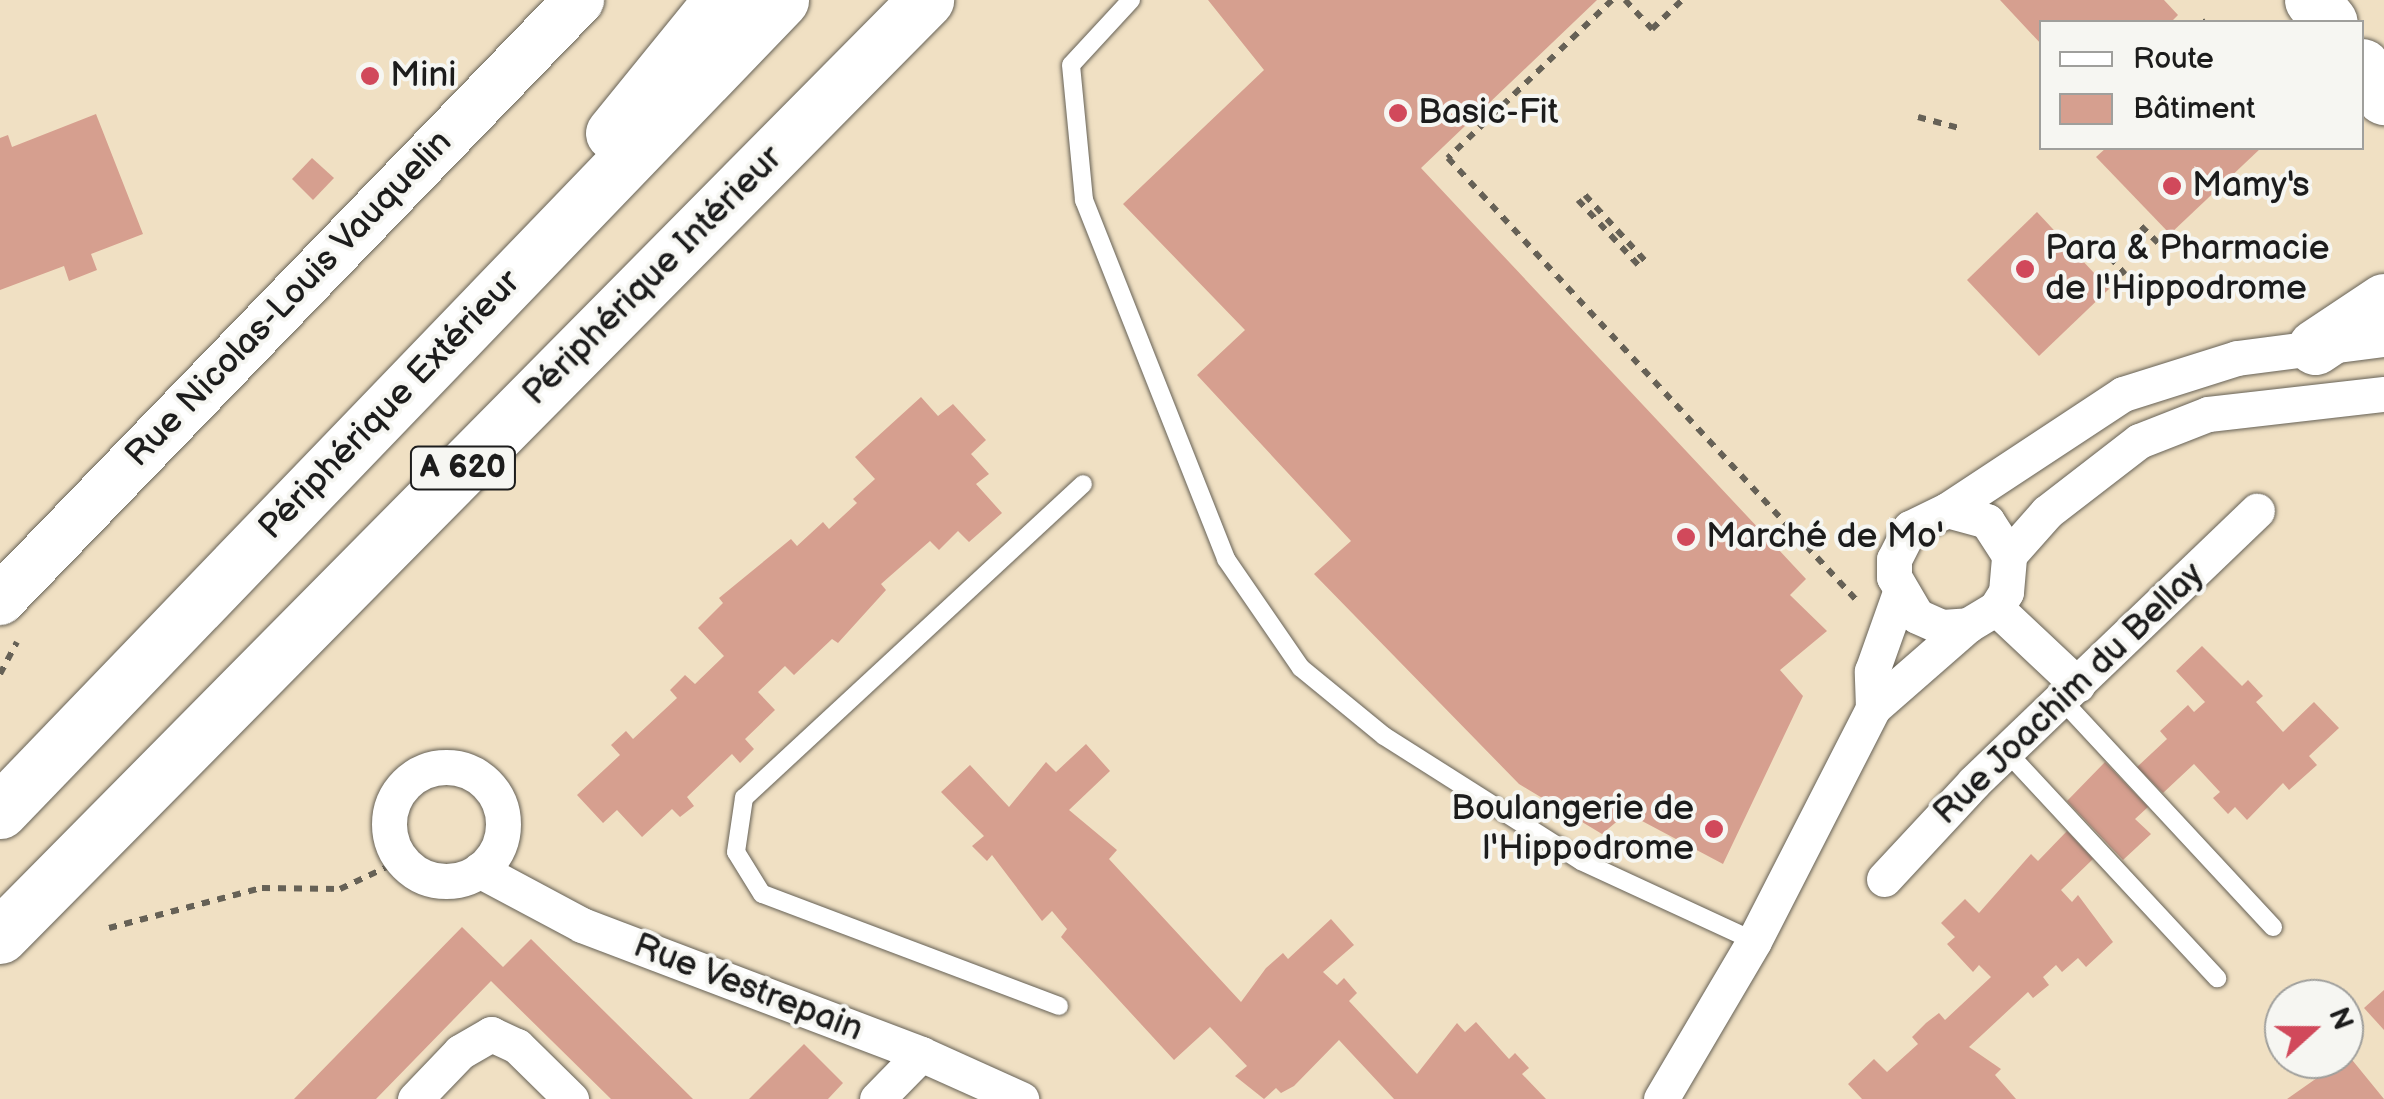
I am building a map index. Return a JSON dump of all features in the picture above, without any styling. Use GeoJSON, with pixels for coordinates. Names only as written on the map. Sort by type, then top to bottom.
{"type":"FeatureCollection","features":[{"type":"Feature","properties":{"kind":"highway"},"geometry":{"type":"LineString","coordinates":[[487,304],[678,44],[721,0]]}},
{"type":"Feature","properties":{"kind":"highway","name":"Périphérique Extérieur"},"geometry":{"type":"LineString","coordinates":[[0,811],[782,0]]}},
{"type":"Feature","properties":{"kind":"highway","name":"Périphérique Intérieur"},"geometry":{"type":"LineString","coordinates":[[0,936],[926,0]]}},
{"type":"Feature","properties":{"kind":"highway"},"geometry":{"type":"LineString","coordinates":[[2312,0],[2328,20]]}},
{"type":"Feature","properties":{"kind":"highway"},"geometry":{"type":"LineString","coordinates":[[2364,69],[2384,97]]}},
{"type":"Feature","properties":{"kind":"highway"},"geometry":{"type":"LineString","coordinates":[[2315,348],[2384,300]]}},
{"type":"Feature","properties":{"kind":"street","name":"Rue Nicolas-Louis Vauquelin"},"geometry":{"type":"LineString","coordinates":[[0,600],[579,0]]}},
{"type":"Feature","properties":{"kind":"street"},"geometry":{"type":"LineString","coordinates":[[1873,708],[1872,672],[1899,595],[1894,559],[1900,542],[1927,516],[1947,510],[2123,394],[2221,362],[2384,339]]}},
{"type":"Feature","properties":{"kind":"street"},"geometry":{"type":"LineString","coordinates":[[2009,555],[2102,464],[2170,428],[2208,414],[2384,394]]}},
{"type":"Feature","properties":{"kind":"street"},"geometry":{"type":"LineString","coordinates":[[1661,1099],[1754,941],[1873,708],[1982,617],[2006,592],[2009,555],[1986,521],[1947,510]]}},
{"type":"Feature","properties":{"kind":"street","name":"Rue Joachim du Bellay"},"geometry":{"type":"LineString","coordinates":[[1884,879],[2007,752],[2257,512]]}},
{"type":"Feature","properties":{"kind":"street"},"geometry":{"type":"LineString","coordinates":[[1899,595],[1917,616],[1942,626],[1982,617]]}},
{"type":"Feature","properties":{"kind":"street"},"geometry":{"type":"LineString","coordinates":[[1982,617],[2070,693]]}},
{"type":"Feature","properties":{"kind":"street"},"geometry":{"type":"LineString","coordinates":[[453,767],[489,786],[500,807],[499,844],[479,870],[452,881],[430,879],[402,860],[389,822],[398,792],[417,775],[453,767]]}},
{"type":"Feature","properties":{"kind":"street","name":"Rue Vestrepain"},"geometry":{"type":"LineString","coordinates":[[479,870],[582,925],[922,1054],[1009,1097]]}},
{"type":"Feature","properties":{"kind":"street"},"geometry":{"type":"LineString","coordinates":[[415,1099],[460,1052],[491,1034],[517,1046],[572,1099]]}},
{"type":"Feature","properties":{"kind":"street"},"geometry":{"type":"LineString","coordinates":[[877,1099],[922,1054]]}},
{"type":"Feature","properties":{"kind":"lane"},"geometry":{"type":"LineString","coordinates":[[1131,0],[1071,65],[1084,200],[1226,559],[1301,668],[1384,736],[1582,860],[1754,941]]}},
{"type":"Feature","properties":{"kind":"lane"},"geometry":{"type":"LineString","coordinates":[[1059,1006],[762,894],[736,852],[744,798],[1083,484]]}},
{"type":"Feature","properties":{"kind":"lane"},"geometry":{"type":"LineString","coordinates":[[2070,693],[2272,927]]}},
{"type":"Feature","properties":{"kind":"lane"},"geometry":{"type":"LineString","coordinates":[[2007,752],[2217,978]]}},
{"type":"Feature","properties":{"kind":"path"},"geometry":{"type":"LineString","coordinates":[[1612,0],[1448,158],[1863,608]]}},
{"type":"Feature","properties":{"kind":"path"},"geometry":{"type":"LineString","coordinates":[[1625,0],[1652,29],[1682,0]]}},
{"type":"Feature","properties":{"kind":"path"},"geometry":{"type":"LineString","coordinates":[[1918,117],[1959,128]]}},
{"type":"Feature","properties":{"kind":"path"},"geometry":{"type":"LineString","coordinates":[[1581,198],[1645,267]]}},
{"type":"Feature","properties":{"kind":"path"},"geometry":{"type":"LineString","coordinates":[[2141,226],[2159,244]]}},
{"type":"Feature","properties":{"kind":"path"},"geometry":{"type":"LineString","coordinates":[[2110,257],[2125,274]]}},
{"type":"Feature","properties":{"kind":"path"},"geometry":{"type":"LineString","coordinates":[[108,928],[262,888],[340,889],[402,860]]}},
{"type":"Feature","properties":{"kind":"building"},"geometry":{"type":"Polygon","coordinates":[[[1208,0],[1597,0],[1421,168],[1806,579],[1790,595],[1827,631],[1780,670],[1803,696],[1723,864],[1627,813],[1602,834],[1519,784],[1314,574],[1351,541],[1197,375],[1245,330],[1123,204],[1264,70],[1208,0]]]}},
{"type":"Feature","properties":{"kind":"building"},"geometry":{"type":"Polygon","coordinates":[[[2000,0],[2164,0],[2178,15],[2173,20],[2039,20],[2039,42],[2000,0]]]}},
{"type":"Feature","properties":{"kind":"building"},"geometry":{"type":"Polygon","coordinates":[[[96,114],[143,234],[91,254],[97,270],[69,281],[64,266],[0,290],[0,138],[8,135],[12,147],[96,114]]]}},
{"type":"Feature","properties":{"kind":"building","name":"Mamy's"},"geometry":{"type":"Polygon","coordinates":[[[2104,150],[2259,150],[2170,234],[2096,157],[2104,150]]]}},
{"type":"Feature","properties":{"kind":"building"},"geometry":{"type":"Polygon","coordinates":[[[312,158],[334,178],[313,200],[292,179],[312,158]]]}},
{"type":"Feature","properties":{"kind":"building"},"geometry":{"type":"Polygon","coordinates":[[[2037,212],[2109,289],[2039,356],[1967,280],[2037,212]]]}},
{"type":"Feature","properties":{"kind":"building"},"geometry":{"type":"Polygon","coordinates":[[[921,397],[938,416],[953,404],[986,440],[971,454],[989,474],[976,484],[1002,513],[969,542],[958,531],[939,550],[930,541],[881,584],[886,590],[838,643],[832,639],[794,675],[785,666],[758,692],[775,710],[745,739],[754,749],[740,763],[732,754],[687,797],[694,806],[680,817],[672,809],[642,837],[617,810],[603,823],[577,795],[620,755],[611,745],[626,731],[633,739],[677,698],[670,690],[685,675],[695,684],[724,656],[698,628],[723,603],[719,598],[791,539],[797,546],[823,522],[829,529],[857,503],[853,499],[875,479],[855,457],[921,397]]]}},
{"type":"Feature","properties":{"kind":"building"},"geometry":{"type":"Polygon","coordinates":[[[2202,646],[2242,686],[2248,680],[2263,696],[2256,702],[2283,732],[2314,702],[2339,728],[2309,756],[2317,765],[2289,790],[2283,783],[2247,820],[2235,807],[2228,814],[2213,798],[2220,792],[2194,764],[2163,793],[2137,767],[2167,739],[2160,731],[2188,705],[2194,712],[2205,702],[2176,671],[2202,646]]]}},
{"type":"Feature","properties":{"kind":"building"},"geometry":{"type":"Polygon","coordinates":[[[1086,744],[1110,771],[1069,810],[1117,850],[1109,859],[1241,1002],[1266,968],[1283,953],[1288,959],[1331,919],[1354,945],[1323,972],[1337,985],[1344,978],[1357,993],[1349,1001],[1417,1074],[1457,1023],[1465,1032],[1476,1022],[1509,1059],[1515,1053],[1529,1068],[1522,1074],[1546,1099],[1394,1099],[1339,1040],[1294,1086],[1281,1093],[1276,1088],[1264,1099],[1235,1076],[1247,1066],[1210,1027],[1174,1060],[1061,937],[1067,929],[1052,911],[1042,921],[992,855],[987,861],[972,846],[984,836],[941,792],[970,765],[1009,807],[1046,762],[1056,772],[1086,744]]]}},
{"type":"Feature","properties":{"kind":"building"},"geometry":{"type":"Polygon","coordinates":[[[2105,762],[2148,807],[2135,819],[2151,834],[2123,860],[2067,801],[2105,762]]]}},
{"type":"Feature","properties":{"kind":"building"},"geometry":{"type":"Polygon","coordinates":[[[2067,831],[2093,859],[2061,890],[2072,902],[2078,895],[2113,942],[2086,967],[2078,958],[2062,972],[2056,965],[2043,977],[2049,985],[2033,998],[2028,992],[1969,1047],[2001,1069],[1995,1075],[2016,1099],[1862,1099],[1848,1084],[1874,1059],[1887,1072],[1918,1044],[1912,1037],[1926,1023],[1939,1013],[1945,1020],[1991,977],[1979,965],[1973,972],[1947,944],[1955,937],[1941,923],[1965,899],[1979,913],[2031,854],[2038,861],[2067,831]]]}},
{"type":"Feature","properties":{"kind":"building"},"geometry":{"type":"Polygon","coordinates":[[[462,927],[503,967],[531,939],[693,1099],[611,1099],[491,981],[376,1099],[294,1099],[462,927]]]}},
{"type":"Feature","properties":{"kind":"building"},"geometry":{"type":"Polygon","coordinates":[[[2384,990],[2384,1030],[2364,1008],[2384,990]]]}},
{"type":"Feature","properties":{"kind":"building"},"geometry":{"type":"Polygon","coordinates":[[[804,1044],[843,1083],[828,1099],[749,1099],[804,1044]]]}},
{"type":"Feature","properties":{"kind":"building"},"geometry":{"type":"Polygon","coordinates":[[[2364,1074],[2384,1099],[2287,1099],[2316,1079],[2364,1079],[2364,1074]]]}},
{"type":"Feature","properties":{"kind":"place","name":"Mini"},"geometry":{"type":"Point","coordinates":[370,76]}},
{"type":"Feature","properties":{"kind":"place","name":"Basic-Fit"},"geometry":{"type":"Point","coordinates":[1398,113]}},
{"type":"Feature","properties":{"kind":"place","name":"Mamy's"},"geometry":{"type":"Point","coordinates":[2172,186]}},
{"type":"Feature","properties":{"kind":"place","name":"Para & Pharmacie de l'Hippodrome"},"geometry":{"type":"Point","coordinates":[2025,269]}},
{"type":"Feature","properties":{"kind":"place","name":"Marché de Mo'"},"geometry":{"type":"Point","coordinates":[1686,537]}},
{"type":"Feature","properties":{"kind":"place","name":"Boulangerie de l'Hippodrome"},"geometry":{"type":"Point","coordinates":[1714,829]}}]}
